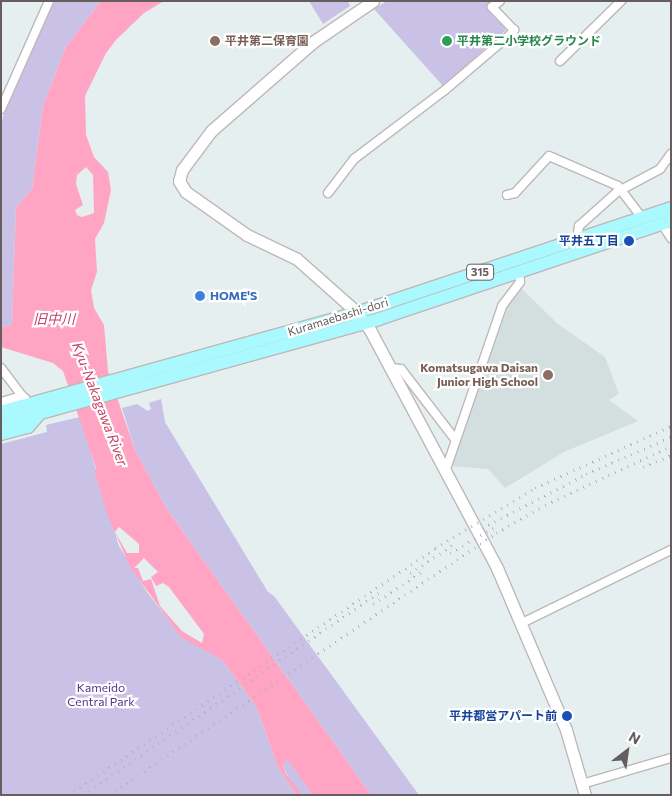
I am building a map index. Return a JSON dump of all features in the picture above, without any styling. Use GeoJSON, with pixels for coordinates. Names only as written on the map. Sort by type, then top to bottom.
{"type":"FeatureCollection","features":[{"type":"Feature","properties":{"kind":"main road","name":"Kuramaebashi-dori"},"geometry":{"type":"LineString","coordinates":[[288,339],[356,312],[671,208]]}},
{"type":"Feature","properties":{"kind":"main road","name":"Kuramaebashi-dori"},"geometry":{"type":"LineString","coordinates":[[1,424],[37,408],[288,339],[365,323],[666,223]]}},
{"type":"Feature","properties":{"kind":"main road","name":"Kuramaebashi-dori"},"geometry":{"type":"LineString","coordinates":[[1,412],[37,408]]}},
{"type":"Feature","properties":{"kind":"main road"},"geometry":{"type":"LineString","coordinates":[[1,434],[28,427],[37,408]]}},
{"type":"Feature","properties":{"kind":"street"},"geometry":{"type":"LineString","coordinates":[[1,109],[50,1]]}},
{"type":"Feature","properties":{"kind":"street"},"geometry":{"type":"LineString","coordinates":[[373,1],[313,42],[274,74],[211,131],[179,176],[186,192],[247,236],[297,259],[356,312],[365,323],[391,368],[497,568],[566,730],[583,789],[671,758]]}},
{"type":"Feature","properties":{"kind":"street"},"geometry":{"type":"LineString","coordinates":[[328,193],[354,160],[446,90],[512,33],[514,30],[492,7],[500,1]]}},
{"type":"Feature","properties":{"kind":"street"},"geometry":{"type":"LineString","coordinates":[[560,61],[622,1]]}},
{"type":"Feature","properties":{"kind":"street"},"geometry":{"type":"LineString","coordinates":[[577,240],[579,226],[621,190],[660,169],[671,154]]}},
{"type":"Feature","properties":{"kind":"street"},"geometry":{"type":"LineString","coordinates":[[507,195],[515,193],[549,156],[621,190],[641,218]]}},
{"type":"Feature","properties":{"kind":"street"},"geometry":{"type":"LineString","coordinates":[[666,223],[671,238]]}},
{"type":"Feature","properties":{"kind":"street"},"geometry":{"type":"LineString","coordinates":[[445,472],[502,306],[520,282],[519,272]]}},
{"type":"Feature","properties":{"kind":"street"},"geometry":{"type":"LineString","coordinates":[[1,368],[22,396],[37,408]]}},
{"type":"Feature","properties":{"kind":"street"},"geometry":{"type":"LineString","coordinates":[[391,368],[401,370],[456,439]]}},
{"type":"Feature","properties":{"kind":"street"},"geometry":{"type":"LineString","coordinates":[[1,402],[22,396]]}},
{"type":"Feature","properties":{"kind":"street"},"geometry":{"type":"LineString","coordinates":[[522,623],[671,550]]}},
{"type":"Feature","properties":{"kind":"shaded area","name":"Komatsugawa Daisan Junior High School"},"geometry":{"type":"Polygon","coordinates":[[[522,289],[558,324],[605,357],[619,394],[609,400],[638,421],[564,452],[505,488],[488,469],[451,466],[509,304],[522,289]]]}},
{"type":"Feature","properties":{"kind":"green space"},"geometry":{"type":"Polygon","coordinates":[[[55,1],[101,1],[66,47],[43,106],[32,189],[16,208],[12,325],[1,327],[1,124],[8,101],[55,1]]]}},
{"type":"Feature","properties":{"kind":"green space"},"geometry":{"type":"Polygon","coordinates":[[[309,1],[348,1],[350,6],[323,24],[309,1]]]}},
{"type":"Feature","properties":{"kind":"green space","name":"平井第二小学校グラウンド"},"geometry":{"type":"Polygon","coordinates":[[[387,1],[493,1],[488,9],[506,30],[443,86],[374,9],[387,1]]]}},
{"type":"Feature","properties":{"kind":"green space"},"geometry":{"type":"Polygon","coordinates":[[[161,399],[165,422],[268,592],[274,596],[419,795],[371,795],[168,511],[135,450],[122,408],[137,404],[148,411],[151,409],[149,403],[161,399]]]}},
{"type":"Feature","properties":{"kind":"green space","name":"Kameido Central Park"},"geometry":{"type":"Polygon","coordinates":[[[80,417],[119,546],[147,592],[181,636],[222,660],[257,708],[278,767],[296,795],[1,795],[1,444],[47,432],[46,425],[80,417]]]}},
{"type":"Feature","properties":{"kind":"green space"},"geometry":{"type":"Polygon","coordinates":[[[287,759],[313,795],[302,795],[291,784],[283,765],[287,759]]]}},
{"type":"Feature","properties":{"kind":"water","name":"旧中川"},"geometry":{"type":"Polygon","coordinates":[[[101,1],[164,1],[144,13],[116,40],[106,53],[85,96],[86,135],[94,157],[108,172],[111,190],[104,223],[95,239],[97,272],[91,290],[94,308],[104,325],[108,371],[135,450],[168,511],[371,795],[313,795],[287,759],[283,765],[286,774],[302,795],[296,795],[278,767],[257,708],[229,669],[222,660],[181,637],[130,567],[108,516],[95,473],[96,468],[63,371],[53,363],[1,347],[1,327],[12,325],[16,208],[32,189],[43,106],[66,47],[101,1]],[[86,167],[77,175],[76,184],[83,205],[75,210],[77,215],[82,217],[94,213],[93,175],[86,167]],[[119,527],[115,532],[127,553],[139,553],[139,544],[119,527]],[[144,558],[134,568],[138,568],[143,581],[151,579],[160,606],[182,631],[202,643],[204,634],[169,587],[163,583],[156,586],[151,577],[158,572],[144,558]]]}},
{"type":"Feature","properties":{"kind":"railway"},"geometry":{"type":"LineString","coordinates":[[68,795],[435,548],[535,488],[671,426]]}},
{"type":"Feature","properties":{"kind":"railway"},"geometry":{"type":"LineString","coordinates":[[482,528],[586,474],[671,437]]}},
{"type":"Feature","properties":{"kind":"railway"},"geometry":{"type":"LineString","coordinates":[[109,795],[496,533],[545,505],[671,446]]}},
{"type":"Feature","properties":{"kind":"railway"},"geometry":{"type":"LineString","coordinates":[[643,467],[671,455]]}},
{"type":"Feature","properties":{"kind":"railway"},"geometry":{"type":"LineString","coordinates":[[450,553],[493,528]]}},
{"type":"Feature","properties":{"kind":"railway"},"geometry":{"type":"LineString","coordinates":[[410,573],[454,544]]}},
{"type":"Feature","properties":{"kind":"railway"},"geometry":{"type":"LineString","coordinates":[[373,604],[421,572]]}},
{"type":"Feature","properties":{"kind":"railway"},"geometry":{"type":"LineString","coordinates":[[83,795],[378,593]]}},
{"type":"Feature","properties":{"kind":"place","name":"平井第二保育園"},"geometry":{"type":"Point","coordinates":[215,41]}},
{"type":"Feature","properties":{"kind":"place","name":"平井第二小学校グラウンド"},"geometry":{"type":"Point","coordinates":[447,41]}},
{"type":"Feature","properties":{"kind":"place","name":"平井五丁目"},"geometry":{"type":"Point","coordinates":[629,241]}},
{"type":"Feature","properties":{"kind":"place","name":"HOME'S"},"geometry":{"type":"Point","coordinates":[200,296]}},
{"type":"Feature","properties":{"kind":"place","name":"Komatsugawa Daisan Junior High School"},"geometry":{"type":"Point","coordinates":[548,375]}},
{"type":"Feature","properties":{"kind":"place","name":"平井都営アパート前"},"geometry":{"type":"Point","coordinates":[567,716]}},
{"type":"Feature","properties":{"kind":"water label","name":"Kyu-Nakagawa River"},"geometry":{"type":"Point","coordinates":[100,404]}}]}
